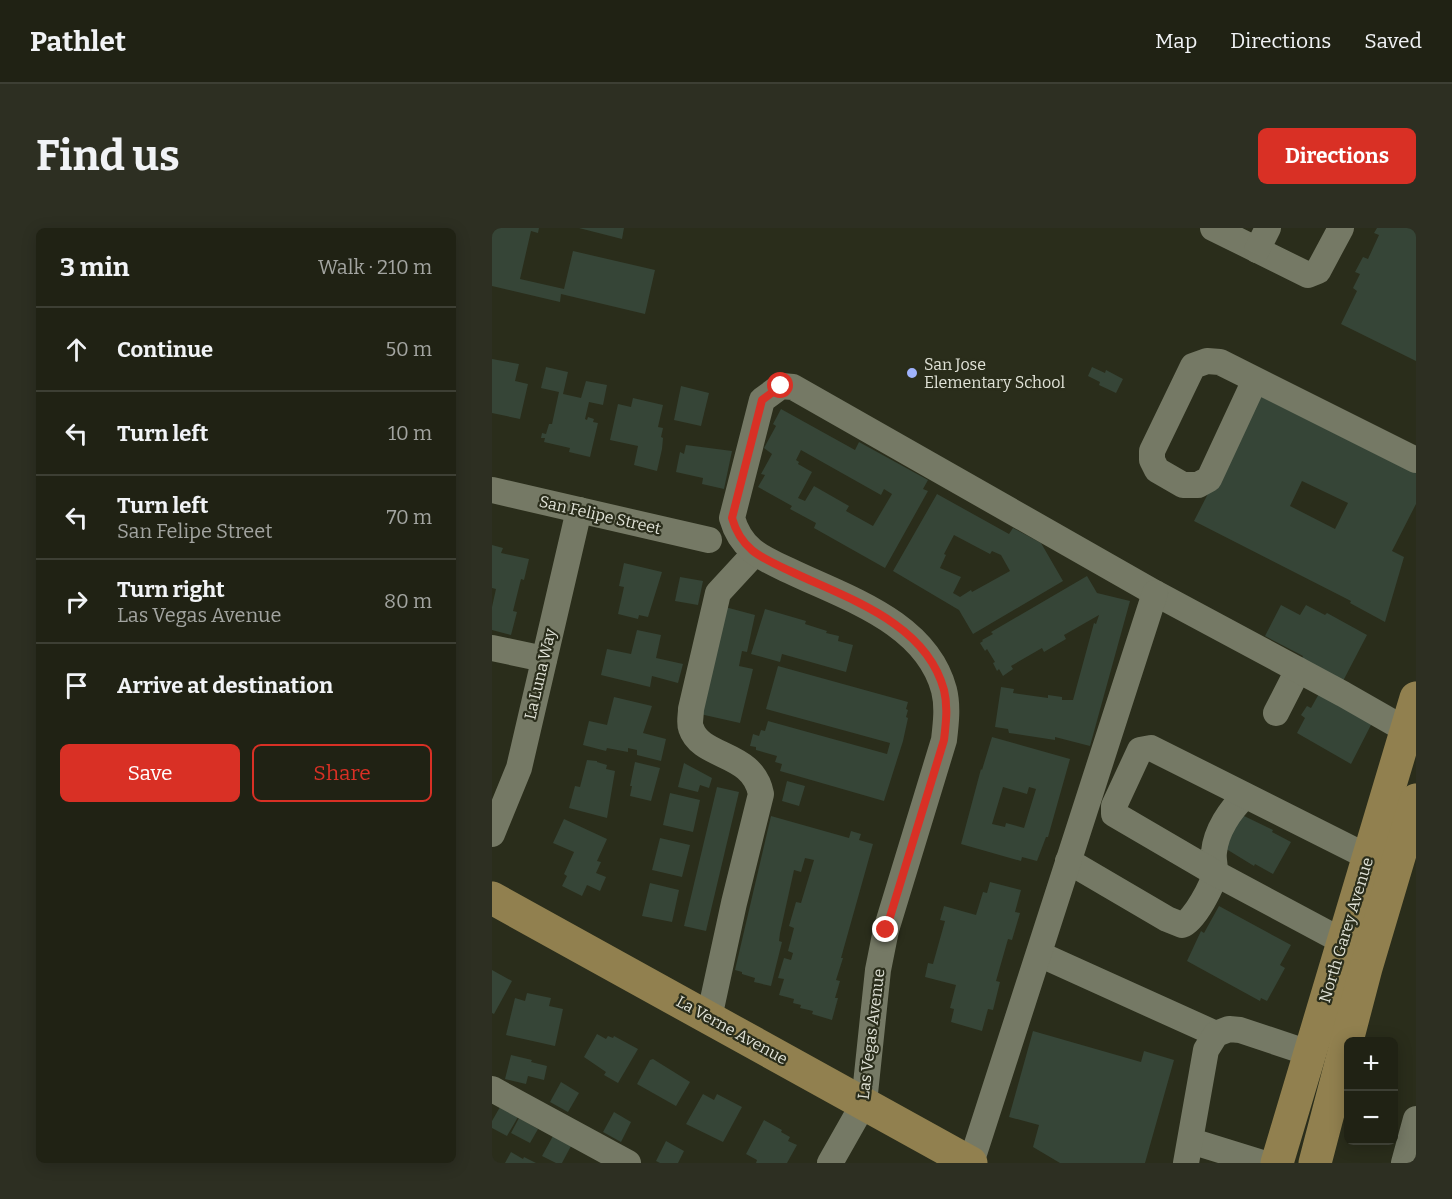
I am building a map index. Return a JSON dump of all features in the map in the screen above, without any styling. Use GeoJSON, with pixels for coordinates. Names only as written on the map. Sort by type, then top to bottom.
{"type":"FeatureCollection","features":[{"type":"Feature","properties":{"kind":"main road","name":"North Garey Avenue"},"geometry":{"type":"LineString","coordinates":[[1277,1163],[1416,698]]}},
{"type":"Feature","properties":{"kind":"main road","name":"North Garey Avenue"},"geometry":{"type":"LineString","coordinates":[[1315,1163],[1366,968],[1416,800]]}},
{"type":"Feature","properties":{"kind":"main road","name":"La Verne Avenue"},"geometry":{"type":"LineString","coordinates":[[492,898],[864,1103],[960,1160]]}},
{"type":"Feature","properties":{"kind":"street"},"geometry":{"type":"LineString","coordinates":[[1213,228],[1262,239],[1308,275],[1318,271],[1341,228]]}},
{"type":"Feature","properties":{"kind":"street"},"geometry":{"type":"LineString","coordinates":[[1255,380],[1209,479],[1198,485],[1183,485],[1157,470],[1152,459],[1152,451],[1193,366],[1207,361],[1220,362],[1416,460]]}},
{"type":"Feature","properties":{"kind":"street"},"geometry":{"type":"LineString","coordinates":[[709,1018],[761,794],[758,782],[747,768],[698,740],[691,727],[691,709],[718,593],[754,554],[735,528],[732,518],[762,400],[781,386],[793,387],[1155,593],[1406,730]]}},
{"type":"Feature","properties":{"kind":"street","name":"San Felipe Street"},"geometry":{"type":"LineString","coordinates":[[492,490],[709,540]]}},
{"type":"Feature","properties":{"kind":"street","name":"La Luna Way"},"geometry":{"type":"LineString","coordinates":[[492,834],[519,768],[579,510]]}},
{"type":"Feature","properties":{"kind":"street","name":"Las Vegas Avenue"},"geometry":{"type":"LineString","coordinates":[[754,554],[877,612],[908,633],[933,660],[944,690],[946,716],[944,740],[886,930],[880,960],[864,1103],[830,1163]]}},
{"type":"Feature","properties":{"kind":"street"},"geometry":{"type":"LineString","coordinates":[[960,1160],[1039,954],[1155,593]]}},
{"type":"Feature","properties":{"kind":"street"},"geometry":{"type":"LineString","coordinates":[[492,648],[544,659]]}},
{"type":"Feature","properties":{"kind":"street"},"geometry":{"type":"LineString","coordinates":[[1276,713],[1298,670]]}},
{"type":"Feature","properties":{"kind":"street"},"geometry":{"type":"LineString","coordinates":[[1114,814],[1114,806],[1140,750],[1147,747],[1368,857]]}},
{"type":"Feature","properties":{"kind":"street"},"geometry":{"type":"LineString","coordinates":[[1068,861],[1167,919],[1182,925],[1188,923],[1197,913],[1215,873],[1214,852],[1221,828],[1234,806],[1245,796]]}},
{"type":"Feature","properties":{"kind":"street"},"geometry":{"type":"LineString","coordinates":[[1089,800],[1215,873],[1342,941]]}},
{"type":"Feature","properties":{"kind":"street"},"geometry":{"type":"LineString","coordinates":[[1039,954],[1216,1034]]}},
{"type":"Feature","properties":{"kind":"street"},"geometry":{"type":"LineString","coordinates":[[1262,1163],[1188,1152],[1206,1050],[1216,1034],[1229,1029],[1240,1030],[1309,1053]]}},
{"type":"Feature","properties":{"kind":"street"},"geometry":{"type":"LineString","coordinates":[[492,1089],[628,1163]]}},
{"type":"Feature","properties":{"kind":"street"},"geometry":{"type":"LineString","coordinates":[[1404,1163],[1416,1119]]}},
{"type":"Feature","properties":{"kind":"building"},"geometry":{"type":"Polygon","coordinates":[[[492,228],[539,228],[538,233],[531,231],[520,279],[564,289],[573,251],[655,270],[645,314],[561,294],[560,302],[492,286],[492,228]]]}},
{"type":"Feature","properties":{"kind":"building"},"geometry":{"type":"Polygon","coordinates":[[[579,228],[624,228],[622,239],[579,228]]]}},
{"type":"Feature","properties":{"kind":"building"},"geometry":{"type":"Polygon","coordinates":[[[1377,228],[1416,228],[1416,361],[1341,324],[1357,291],[1353,288],[1360,274],[1355,272],[1363,257],[1368,259],[1379,235],[1374,233],[1377,228]]]}},
{"type":"Feature","properties":{"kind":"building"},"geometry":{"type":"Polygon","coordinates":[[[492,359],[519,364],[515,381],[528,384],[520,419],[492,413],[492,359]]]}},
{"type":"Feature","properties":{"kind":"building"},"geometry":{"type":"Polygon","coordinates":[[[546,367],[568,372],[563,394],[581,398],[586,381],[607,385],[603,405],[589,402],[585,419],[587,420],[588,417],[598,423],[590,457],[569,452],[570,448],[544,442],[545,438],[541,438],[542,433],[546,434],[549,424],[552,424],[559,392],[541,388],[546,367]]]}},
{"type":"Feature","properties":{"kind":"building"},"geometry":{"type":"Polygon","coordinates":[[[1092,367],[1105,373],[1106,370],[1123,379],[1116,393],[1099,385],[1100,382],[1088,376],[1092,367]]]}},
{"type":"Feature","properties":{"kind":"building"},"geometry":{"type":"Polygon","coordinates":[[[681,386],[709,393],[701,426],[674,420],[681,386]]]}},
{"type":"Feature","properties":{"kind":"building"},"geometry":{"type":"Polygon","coordinates":[[[1259,394],[1416,473],[1416,504],[1392,551],[1404,557],[1385,622],[1350,603],[1351,601],[1194,521],[1259,394]],[[1302,481],[1290,506],[1335,529],[1348,503],[1302,481]]]}},
{"type":"Feature","properties":{"kind":"building"},"geometry":{"type":"Polygon","coordinates":[[[633,398],[663,405],[658,427],[663,428],[662,449],[657,471],[634,465],[638,446],[610,440],[618,404],[631,407],[633,398]]]}},
{"type":"Feature","properties":{"kind":"building"},"geometry":{"type":"Polygon","coordinates":[[[781,409],[855,450],[859,442],[928,480],[923,489],[928,491],[885,568],[814,528],[816,523],[790,509],[792,506],[758,487],[765,475],[761,474],[772,454],[764,448],[776,426],[773,424],[781,409]],[[801,450],[796,460],[798,464],[812,472],[798,498],[805,501],[814,486],[849,506],[846,511],[873,526],[892,494],[884,489],[881,495],[801,450]]]}},
{"type":"Feature","properties":{"kind":"building"},"geometry":{"type":"Polygon","coordinates":[[[686,445],[732,451],[724,489],[702,484],[703,478],[676,472],[680,452],[684,454],[686,445]]]}},
{"type":"Feature","properties":{"kind":"building"},"geometry":{"type":"Polygon","coordinates":[[[937,494],[1009,534],[1013,528],[1041,543],[1063,581],[973,634],[959,610],[893,571],[937,494]],[[954,535],[940,568],[961,577],[953,593],[960,597],[1010,571],[1001,555],[992,551],[990,554],[954,535]]]}},
{"type":"Feature","properties":{"kind":"building"},"geometry":{"type":"Polygon","coordinates":[[[492,545],[503,548],[501,553],[529,559],[513,611],[517,612],[511,635],[492,630],[492,607],[496,589],[492,588],[492,545]]]}},
{"type":"Feature","properties":{"kind":"building"},"geometry":{"type":"Polygon","coordinates":[[[624,563],[662,572],[648,617],[639,615],[638,619],[618,614],[624,587],[619,586],[624,563]]]}},
{"type":"Feature","properties":{"kind":"building"},"geometry":{"type":"Polygon","coordinates":[[[1087,576],[1097,593],[1130,601],[1090,746],[1055,737],[1055,740],[1009,733],[1008,729],[995,727],[1001,687],[1014,689],[1013,693],[1048,698],[1048,695],[1062,697],[1062,700],[1073,700],[1094,623],[1096,624],[1099,615],[1064,635],[1066,639],[1044,652],[1042,648],[1011,666],[1013,669],[1003,676],[999,669],[997,671],[993,663],[995,662],[987,649],[985,651],[980,643],[993,634],[991,632],[1087,576]]]}},
{"type":"Feature","properties":{"kind":"building"},"geometry":{"type":"Polygon","coordinates":[[[680,577],[703,581],[698,605],[675,601],[680,577]]]}},
{"type":"Feature","properties":{"kind":"building"},"geometry":{"type":"Polygon","coordinates":[[[1281,605],[1300,615],[1306,605],[1325,615],[1327,613],[1367,635],[1343,681],[1265,636],[1281,605]]]}},
{"type":"Feature","properties":{"kind":"building"},"geometry":{"type":"Polygon","coordinates":[[[725,607],[755,615],[747,652],[742,651],[739,666],[753,669],[740,723],[700,714],[725,607]]]}},
{"type":"Feature","properties":{"kind":"building"},"geometry":{"type":"Polygon","coordinates":[[[765,609],[806,621],[805,624],[839,636],[838,641],[853,645],[846,672],[782,654],[780,662],[751,654],[765,609]]]}},
{"type":"Feature","properties":{"kind":"building"},"geometry":{"type":"Polygon","coordinates":[[[637,630],[661,635],[656,658],[683,664],[678,683],[652,676],[650,687],[601,675],[607,649],[631,654],[637,630]]]}},
{"type":"Feature","properties":{"kind":"building"},"geometry":{"type":"Polygon","coordinates":[[[778,666],[908,702],[906,717],[908,718],[903,741],[884,801],[780,771],[782,764],[775,762],[777,756],[750,746],[753,734],[759,736],[761,730],[765,731],[768,721],[887,754],[890,743],[766,709],[778,666]]]}},
{"type":"Feature","properties":{"kind":"building"},"geometry":{"type":"Polygon","coordinates":[[[1320,692],[1373,721],[1351,764],[1297,733],[1305,718],[1301,715],[1307,706],[1311,708],[1320,692]]]}},
{"type":"Feature","properties":{"kind":"building"},"geometry":{"type":"Polygon","coordinates":[[[614,697],[652,706],[643,733],[666,739],[661,761],[637,755],[637,750],[628,748],[628,752],[607,748],[606,751],[583,745],[589,721],[607,725],[614,697]]]}},
{"type":"Feature","properties":{"kind":"building"},"geometry":{"type":"Polygon","coordinates":[[[992,737],[1070,759],[1048,837],[1046,837],[1037,861],[1022,857],[1021,861],[961,844],[992,737]],[[1003,787],[992,824],[1005,827],[1006,823],[1024,828],[1036,789],[1029,787],[1027,794],[1003,787]]]}},
{"type":"Feature","properties":{"kind":"building"},"geometry":{"type":"Polygon","coordinates":[[[587,760],[597,761],[607,765],[606,769],[615,771],[607,818],[569,808],[575,786],[580,787],[587,760]]]}},
{"type":"Feature","properties":{"kind":"building"},"geometry":{"type":"Polygon","coordinates":[[[635,762],[660,768],[651,801],[630,796],[635,762]]]}},
{"type":"Feature","properties":{"kind":"building"},"geometry":{"type":"Polygon","coordinates":[[[684,763],[712,778],[709,788],[700,785],[698,792],[678,787],[684,763]]]}},
{"type":"Feature","properties":{"kind":"building"},"geometry":{"type":"Polygon","coordinates":[[[787,781],[805,786],[799,806],[782,801],[787,781]]]}},
{"type":"Feature","properties":{"kind":"building"},"geometry":{"type":"Polygon","coordinates":[[[717,787],[739,792],[706,931],[684,926],[717,787]]]}},
{"type":"Feature","properties":{"kind":"building"},"geometry":{"type":"Polygon","coordinates":[[[670,793],[700,800],[693,832],[663,825],[670,793]]]}},
{"type":"Feature","properties":{"kind":"building"},"geometry":{"type":"Polygon","coordinates":[[[1242,815],[1273,830],[1272,832],[1291,842],[1273,874],[1255,864],[1254,866],[1223,847],[1242,815]]]}},
{"type":"Feature","properties":{"kind":"building"},"geometry":{"type":"Polygon","coordinates":[[[771,816],[849,838],[851,831],[861,834],[859,840],[873,844],[841,958],[843,958],[836,980],[840,981],[835,998],[838,998],[832,1020],[812,1014],[813,1011],[800,1008],[801,1005],[793,1003],[794,999],[779,995],[784,979],[778,978],[784,958],[791,960],[793,953],[788,951],[794,928],[789,926],[796,902],[801,903],[814,860],[805,858],[801,872],[794,870],[780,933],[779,941],[782,942],[771,986],[754,982],[755,978],[735,970],[771,816]]]}},
{"type":"Feature","properties":{"kind":"building"},"geometry":{"type":"Polygon","coordinates":[[[564,819],[607,839],[597,861],[601,862],[596,873],[606,877],[600,891],[587,885],[582,896],[562,886],[567,876],[564,874],[574,852],[553,843],[564,819]]]}},
{"type":"Feature","properties":{"kind":"building"},"geometry":{"type":"Polygon","coordinates":[[[660,838],[690,845],[682,877],[652,870],[660,838]]]}},
{"type":"Feature","properties":{"kind":"building"},"geometry":{"type":"Polygon","coordinates":[[[990,882],[1021,890],[1015,912],[1020,913],[1012,940],[1008,939],[996,981],[1000,982],[993,1010],[988,1009],[982,1031],[951,1022],[954,1009],[950,1008],[956,985],[925,977],[928,963],[933,964],[945,921],[940,920],[944,906],[976,915],[983,892],[987,893],[990,882]]]}},
{"type":"Feature","properties":{"kind":"building"},"geometry":{"type":"Polygon","coordinates":[[[650,883],[679,890],[672,922],[642,916],[650,883]]]}},
{"type":"Feature","properties":{"kind":"building"},"geometry":{"type":"Polygon","coordinates":[[[1219,906],[1291,945],[1280,965],[1285,968],[1267,1001],[1261,998],[1260,1001],[1187,961],[1201,931],[1204,933],[1219,906]]]}},
{"type":"Feature","properties":{"kind":"building"},"geometry":{"type":"Polygon","coordinates":[[[492,970],[512,981],[494,1014],[492,1013],[492,970]]]}},
{"type":"Feature","properties":{"kind":"building"},"geometry":{"type":"Polygon","coordinates":[[[527,993],[551,998],[549,1006],[563,1009],[555,1046],[506,1035],[515,998],[525,1001],[527,993]]]}},
{"type":"Feature","properties":{"kind":"building"},"geometry":{"type":"Polygon","coordinates":[[[1033,1031],[1141,1062],[1144,1051],[1174,1060],[1145,1163],[1060,1163],[1033,1147],[1039,1125],[1009,1117],[1033,1031]]]}},
{"type":"Feature","properties":{"kind":"building"},"geometry":{"type":"Polygon","coordinates":[[[597,1034],[606,1039],[608,1036],[613,1038],[614,1036],[638,1049],[618,1083],[604,1075],[606,1072],[584,1057],[597,1034]]]}},
{"type":"Feature","properties":{"kind":"building"},"geometry":{"type":"Polygon","coordinates":[[[511,1055],[547,1066],[544,1080],[528,1076],[526,1084],[505,1079],[511,1055]]]}},
{"type":"Feature","properties":{"kind":"building"},"geometry":{"type":"Polygon","coordinates":[[[653,1059],[690,1082],[676,1106],[637,1084],[650,1060],[653,1059]]]}},
{"type":"Feature","properties":{"kind":"building"},"geometry":{"type":"Polygon","coordinates":[[[561,1082],[579,1093],[568,1112],[550,1102],[561,1082]]]}},
{"type":"Feature","properties":{"kind":"building"},"geometry":{"type":"Polygon","coordinates":[[[703,1094],[714,1100],[717,1094],[742,1107],[723,1142],[686,1124],[703,1094]]]}},
{"type":"Feature","properties":{"kind":"building"},"geometry":{"type":"Polygon","coordinates":[[[500,1107],[518,1117],[507,1136],[492,1128],[492,1121],[500,1107]]]}},
{"type":"Feature","properties":{"kind":"building"},"geometry":{"type":"Polygon","coordinates":[[[614,1112],[631,1122],[621,1142],[603,1132],[614,1112]]]}},
{"type":"Feature","properties":{"kind":"building"},"geometry":{"type":"Polygon","coordinates":[[[519,1118],[538,1129],[530,1143],[511,1133],[519,1118]]]}},
{"type":"Feature","properties":{"kind":"building"},"geometry":{"type":"Polygon","coordinates":[[[764,1120],[782,1130],[781,1132],[790,1137],[788,1141],[797,1145],[787,1163],[756,1163],[757,1160],[746,1154],[764,1120]]]}},
{"type":"Feature","properties":{"kind":"building"},"geometry":{"type":"Polygon","coordinates":[[[553,1136],[571,1146],[562,1163],[556,1163],[542,1156],[553,1136]]]}},
{"type":"Feature","properties":{"kind":"building"},"geometry":{"type":"Polygon","coordinates":[[[666,1141],[684,1151],[678,1163],[656,1161],[666,1141]]]}},
{"type":"Feature","properties":{"kind":"building"},"geometry":{"type":"Polygon","coordinates":[[[511,1152],[523,1159],[524,1157],[536,1163],[505,1163],[511,1152]]]}},
{"type":"Feature","properties":{"kind":"place","name":"San Jose Elementary School"},"geometry":{"type":"Point","coordinates":[912,373]}},
{"type":"Feature","properties":{"kind":"route"},"geometry":{"type":"LineString","coordinates":[[781,386],[762,400],[732,518],[735,528],[754,554],[877,612],[908,633],[933,660],[944,690],[946,716],[944,740],[886,930]]}}]}
